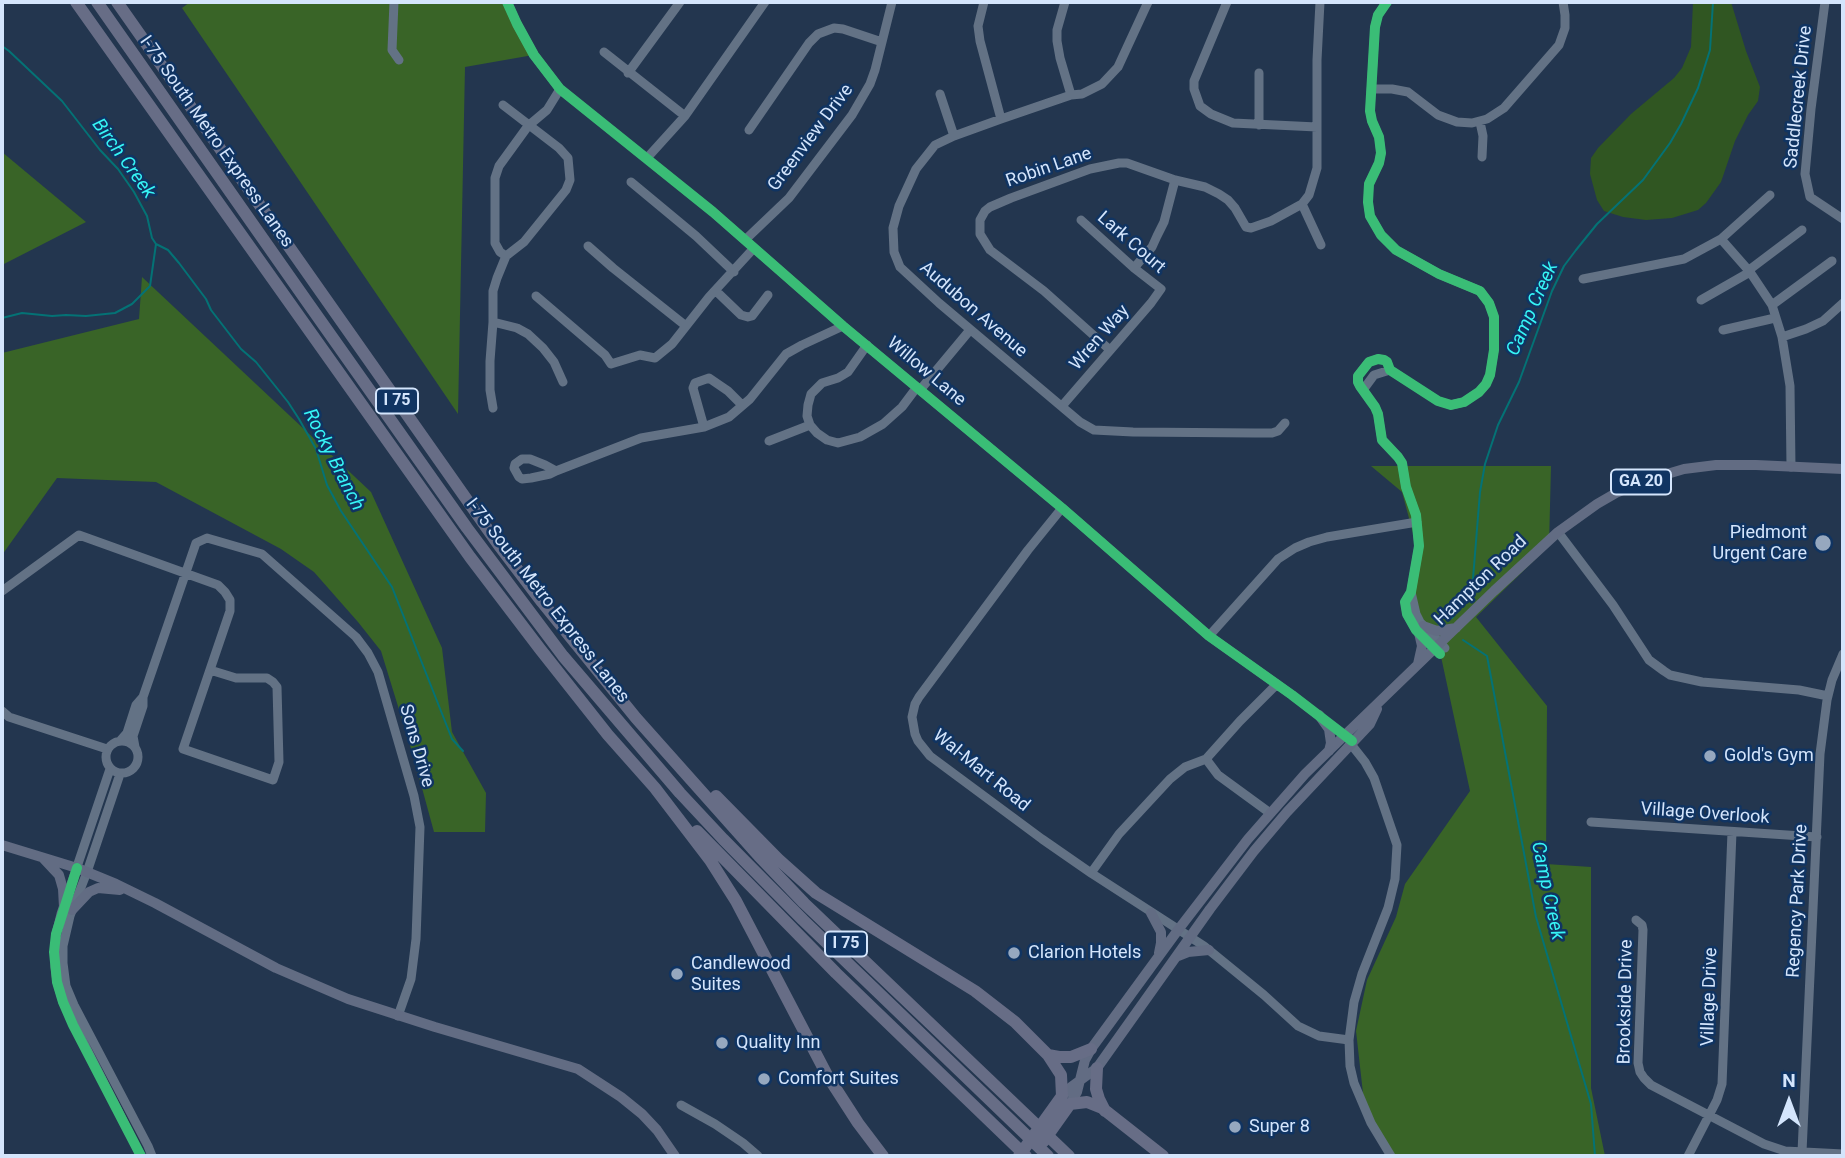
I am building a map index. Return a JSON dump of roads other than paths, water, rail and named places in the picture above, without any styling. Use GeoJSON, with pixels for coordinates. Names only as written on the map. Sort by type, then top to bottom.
{"type":"FeatureCollection","features":[{"type":"Feature","properties":{"kind":"highway","name":"I 75"},"geometry":{"type":"LineString","coordinates":[[76,2],[470,557],[608,735],[655,788],[836,973],[1026,1156]]}},
{"type":"Feature","properties":{"kind":"highway","name":"I-75 South Metro Express Lanes"},"geometry":{"type":"LineString","coordinates":[[97,2],[467,528],[564,656],[680,793],[723,839],[812,929],[1048,1156]]}},
{"type":"Feature","properties":{"kind":"highway","name":"I 75"},"geometry":{"type":"LineString","coordinates":[[117,2],[498,544],[636,718],[804,903],[1069,1156]]}},
{"type":"Feature","properties":{"kind":"highway"},"geometry":{"type":"LineString","coordinates":[[636,718],[778,859],[816,893],[975,990],[1015,1022],[1048,1055],[1061,1075],[1066,1100],[1097,1105],[1163,1156]]}},
{"type":"Feature","properties":{"kind":"highway"},"geometry":{"type":"LineString","coordinates":[[655,788],[723,880],[831,1082],[883,1156]]}},
{"type":"Feature","properties":{"kind":"highway"},"geometry":{"type":"LineString","coordinates":[[1048,1055],[1071,1057],[1091,1049]]}},
{"type":"Feature","properties":{"kind":"highway"},"geometry":{"type":"LineString","coordinates":[[1097,1068],[1096,1089],[1106,1111]]}},
{"type":"Feature","properties":{"kind":"highway","name":"Hampton Road"},"geometry":{"type":"LineString","coordinates":[[1019,1156],[1066,1100]]}},
{"type":"Feature","properties":{"kind":"highway","name":"Hampton Road"},"geometry":{"type":"LineString","coordinates":[[1032,1156],[1066,1100]]}},
{"type":"Feature","properties":{"kind":"main road","name":"Hampton Road"},"geometry":{"type":"LineString","coordinates":[[1066,1100],[1080,1081],[1097,1068],[1263,840],[1381,701],[1418,665],[1440,649],[1456,628],[1558,532],[1597,504],[1631,486],[1684,469],[1716,466],[1843,469]]}},
{"type":"Feature","properties":{"kind":"main road"},"geometry":{"type":"LineString","coordinates":[[1418,665],[1422,646],[1421,629],[1437,631],[1456,628]]}},
{"type":"Feature","properties":{"kind":"main road","name":"Hampton Road"},"geometry":{"type":"LineString","coordinates":[[1080,1081],[1091,1049],[1248,839],[1329,751],[1370,724],[1381,701]]}},
{"type":"Feature","properties":{"kind":"main road"},"geometry":{"type":"LineString","coordinates":[[1319,715],[1329,729],[1329,751]]}},
{"type":"Feature","properties":{"kind":"main road"},"geometry":{"type":"LineString","coordinates":[[2,845],[82,870],[134,892],[276,968],[348,999],[578,1069],[642,1114],[675,1156]]}},
{"type":"Feature","properties":{"kind":"main road"},"geometry":{"type":"LineString","coordinates":[[43,857],[60,875],[68,908],[98,888],[134,892]]}},
{"type":"Feature","properties":{"kind":"main road"},"geometry":{"type":"LineString","coordinates":[[1151,913],[1161,932],[1158,957]]}},
{"type":"Feature","properties":{"kind":"main road"},"geometry":{"type":"LineString","coordinates":[[1175,958],[1194,951],[1209,950]]}},
{"type":"Feature","properties":{"kind":"street"},"geometry":{"type":"LineString","coordinates":[[394,2],[392,50],[399,60]]}},
{"type":"Feature","properties":{"kind":"street","name":"Willow Lane"},"geometry":{"type":"LineString","coordinates":[[508,2],[534,55],[560,89],[745,240],[1209,636],[1319,715],[1349,740],[1374,778],[1397,845],[1395,879],[1388,908],[1354,1002],[1349,1040],[1354,1083],[1371,1123],[1391,1156]]}},
{"type":"Feature","properties":{"kind":"street"},"geometry":{"type":"LineString","coordinates":[[628,73],[680,2]]}},
{"type":"Feature","properties":{"kind":"street"},"geometry":{"type":"LineString","coordinates":[[647,158],[685,116],[765,2]]}},
{"type":"Feature","properties":{"kind":"street","name":"Greenview Drive"},"geometry":{"type":"LineString","coordinates":[[745,240],[789,198],[852,115],[873,77],[892,2]]}},
{"type":"Feature","properties":{"kind":"street"},"geometry":{"type":"LineString","coordinates":[[984,2],[978,26],[980,41],[1001,119]]}},
{"type":"Feature","properties":{"kind":"street"},"geometry":{"type":"LineString","coordinates":[[1065,2],[1057,30],[1057,41],[1071,95]]}},
{"type":"Feature","properties":{"kind":"street","name":"Audubon Avenue"},"geometry":{"type":"LineString","coordinates":[[1148,2],[1118,67],[1102,83],[1082,94],[1071,95],[954,135],[935,145],[916,169],[895,216],[892,238],[894,252],[900,267],[970,330],[1080,422],[1094,430],[1264,433],[1278,430],[1285,423]]}},
{"type":"Feature","properties":{"kind":"street"},"geometry":{"type":"LineString","coordinates":[[1227,2],[1195,81],[1196,97],[1200,106],[1210,114],[1233,123],[1317,127]]}},
{"type":"Feature","properties":{"kind":"street"},"geometry":{"type":"LineString","coordinates":[[1320,2],[1316,177],[1310,195],[1302,204],[1321,245]]}},
{"type":"Feature","properties":{"kind":"street"},"geometry":{"type":"LineString","coordinates":[[1387,2],[1378,15],[1375,27],[1371,116],[1379,137],[1381,153],[1370,181],[1370,216],[1389,244],[1439,274],[1480,291],[1489,303],[1494,317],[1494,350],[1490,375],[1483,388],[1464,402],[1451,405],[1438,401],[1390,370],[1388,362],[1384,360],[1374,360],[1366,365],[1358,382],[1378,414],[1382,440],[1402,463],[1417,522],[1419,546],[1411,592],[1421,629],[1440,649]]}},
{"type":"Feature","properties":{"kind":"street"},"geometry":{"type":"LineString","coordinates":[[1372,89],[1404,91],[1447,119],[1462,123],[1480,122],[1500,112],[1559,45],[1565,28],[1563,2]]}},
{"type":"Feature","properties":{"kind":"street","name":"Saddlecreek Drive"},"geometry":{"type":"LineString","coordinates":[[1825,2],[1805,174],[1810,197],[1843,219]]}},
{"type":"Feature","properties":{"kind":"street"},"geometry":{"type":"LineString","coordinates":[[749,131],[809,43],[818,34],[834,28],[843,29],[882,42]]}},
{"type":"Feature","properties":{"kind":"street"},"geometry":{"type":"LineString","coordinates":[[604,52],[685,116]]}},
{"type":"Feature","properties":{"kind":"street"},"geometry":{"type":"LineString","coordinates":[[1259,73],[1259,125]]}},
{"type":"Feature","properties":{"kind":"street"},"geometry":{"type":"LineString","coordinates":[[506,256],[495,243],[495,178],[499,166],[528,125],[547,110],[560,89]]}},
{"type":"Feature","properties":{"kind":"street"},"geometry":{"type":"LineString","coordinates":[[940,94],[954,135]]}},
{"type":"Feature","properties":{"kind":"street"},"geometry":{"type":"LineString","coordinates":[[493,408],[490,361],[493,291],[497,278],[506,256],[524,242],[566,190],[570,180],[568,158],[503,105]]}},
{"type":"Feature","properties":{"kind":"street"},"geometry":{"type":"LineString","coordinates":[[1480,122],[1483,136],[1482,157]]}},
{"type":"Feature","properties":{"kind":"street","name":"Robin Lane"},"geometry":{"type":"LineString","coordinates":[[1110,350],[1044,291],[990,250],[980,234],[980,220],[985,211],[998,203],[1090,169],[1127,163],[1175,180],[1205,187],[1219,194],[1236,208],[1246,227],[1251,228],[1271,221],[1302,204]]}},
{"type":"Feature","properties":{"kind":"street"},"geometry":{"type":"LineString","coordinates":[[1134,268],[1152,247],[1164,222],[1175,180]]}},
{"type":"Feature","properties":{"kind":"street"},"geometry":{"type":"LineString","coordinates":[[631,182],[696,236],[734,272]]}},
{"type":"Feature","properties":{"kind":"street"},"geometry":{"type":"LineString","coordinates":[[1583,279],[1684,259],[1721,239],[1770,195]]}},
{"type":"Feature","properties":{"kind":"street","name":"Lark Court"},"geometry":{"type":"LineString","coordinates":[[1081,220],[1160,289]]}},
{"type":"Feature","properties":{"kind":"street"},"geometry":{"type":"LineString","coordinates":[[1701,300],[1749,271],[1802,230]]}},
{"type":"Feature","properties":{"kind":"street"},"geometry":{"type":"LineString","coordinates":[[1721,239],[1749,271],[1772,305],[1782,337],[1790,386],[1791,467]]}},
{"type":"Feature","properties":{"kind":"street"},"geometry":{"type":"LineString","coordinates":[[588,246],[686,326]]}},
{"type":"Feature","properties":{"kind":"street"},"geometry":{"type":"LineString","coordinates":[[536,296],[605,355],[611,364],[640,355],[655,358],[672,344],[754,248]]}},
{"type":"Feature","properties":{"kind":"street"},"geometry":{"type":"LineString","coordinates":[[1772,305],[1832,261]]}},
{"type":"Feature","properties":{"kind":"street","name":"Wren Way"},"geometry":{"type":"LineString","coordinates":[[1062,406],[1160,289]]}},
{"type":"Feature","properties":{"kind":"street"},"geometry":{"type":"LineString","coordinates":[[716,290],[741,315],[748,317],[756,312],[768,295]]}},
{"type":"Feature","properties":{"kind":"street"},"geometry":{"type":"LineString","coordinates":[[1782,337],[1823,321],[1843,303]]}},
{"type":"Feature","properties":{"kind":"street"},"geometry":{"type":"LineString","coordinates":[[1723,330],[1774,318]]}},
{"type":"Feature","properties":{"kind":"street"},"geometry":{"type":"LineString","coordinates":[[493,321],[528,334],[554,362],[563,382]]}},
{"type":"Feature","properties":{"kind":"street"},"geometry":{"type":"LineString","coordinates":[[556,471],[641,438],[704,426],[729,417],[750,399],[786,354],[844,326]]}},
{"type":"Feature","properties":{"kind":"street"},"geometry":{"type":"LineString","coordinates":[[867,345],[845,374],[825,381],[813,391],[807,410],[810,425],[820,436],[833,442],[844,443],[883,424],[902,407],[970,330]]}},
{"type":"Feature","properties":{"kind":"street"},"geometry":{"type":"LineString","coordinates":[[704,426],[693,388],[695,383],[709,377],[742,405]]}},
{"type":"Feature","properties":{"kind":"street"},"geometry":{"type":"LineString","coordinates":[[769,441],[810,425]]}},
{"type":"Feature","properties":{"kind":"street","name":"Wal-Mart Road"},"geometry":{"type":"LineString","coordinates":[[1062,508],[919,697],[912,717],[918,741],[930,756],[994,804],[1091,873],[1209,950],[1305,1030],[1326,1037],[1349,1040]]}},
{"type":"Feature","properties":{"kind":"street"},"geometry":{"type":"LineString","coordinates":[[1209,636],[1278,559],[1295,548],[1327,537],[1417,522]]}},
{"type":"Feature","properties":{"kind":"street"},"geometry":{"type":"LineString","coordinates":[[1558,532],[1613,605],[1649,660],[1670,675],[1702,682],[1799,690],[1828,696]]}},
{"type":"Feature","properties":{"kind":"street"},"geometry":{"type":"LineString","coordinates":[[2,591],[79,535],[218,585],[230,600],[230,611],[183,749],[274,780],[279,762],[277,687],[267,678],[236,678],[210,670]]}},
{"type":"Feature","properties":{"kind":"street","name":"Sons Drive"},"geometry":{"type":"LineString","coordinates":[[143,697],[196,543],[207,538],[262,554],[356,637],[378,672],[414,796],[420,827],[416,939],[411,979],[398,1016]]}},
{"type":"Feature","properties":{"kind":"street","name":"Regency Park Drive"},"geometry":{"type":"LineString","coordinates":[[1802,1152],[1820,754],[1828,696],[1843,654]]}},
{"type":"Feature","properties":{"kind":"street"},"geometry":{"type":"LineString","coordinates":[[1091,873],[1119,834],[1170,779],[1185,767],[1206,759],[1277,684]]}},
{"type":"Feature","properties":{"kind":"street"},"geometry":{"type":"LineString","coordinates":[[143,697],[143,706],[133,736],[137,762],[131,771],[120,774],[110,769],[105,760],[107,750],[127,733],[136,705],[143,697]]}},
{"type":"Feature","properties":{"kind":"street"},"geometry":{"type":"LineString","coordinates":[[2,711],[9,717],[107,750]]}},
{"type":"Feature","properties":{"kind":"street"},"geometry":{"type":"LineString","coordinates":[[120,740],[135,747]]}},
{"type":"Feature","properties":{"kind":"street"},"geometry":{"type":"LineString","coordinates":[[1206,759],[1218,775],[1270,813]]}},
{"type":"Feature","properties":{"kind":"street"},"geometry":{"type":"LineString","coordinates":[[82,870],[110,769]]}},
{"type":"Feature","properties":{"kind":"street"},"geometry":{"type":"LineString","coordinates":[[120,774],[56,934],[54,952],[57,982],[63,1002],[141,1156]]}},
{"type":"Feature","properties":{"kind":"street","name":"Village Overlook"},"geometry":{"type":"LineString","coordinates":[[1591,822],[1817,837]]}},
{"type":"Feature","properties":{"kind":"street","name":"Village Drive"},"geometry":{"type":"LineString","coordinates":[[1688,1156],[1717,1100],[1722,1084],[1732,832]]}},
{"type":"Feature","properties":{"kind":"street"},"geometry":{"type":"LineString","coordinates":[[68,908],[63,946],[66,986],[152,1156]]}},
{"type":"Feature","properties":{"kind":"street","name":"Brookside Drive"},"geometry":{"type":"LineString","coordinates":[[1636,920],[1643,930],[1638,1063],[1640,1072],[1651,1085],[1764,1144],[1785,1151],[1843,1154]]}},
{"type":"Feature","properties":{"kind":"street"},"geometry":{"type":"LineString","coordinates":[[681,1105],[715,1124],[758,1156]]}},
{"type":"Feature","properties":{"kind":"waterway","name":"Camp Creek"},"geometry":{"type":"LineString","coordinates":[[1452,618],[1472,591],[1480,492],[1485,464],[1552,291],[1564,266],[1576,250],[1597,224],[1643,180],[1681,124],[1698,88],[1710,50],[1713,2]]}},
{"type":"Feature","properties":{"kind":"waterway","name":"Birch Creek"},"geometry":{"type":"LineString","coordinates":[[2,46],[62,101],[118,169],[147,216],[156,244],[150,286],[132,304],[115,313],[86,316],[22,313],[2,318]]}},
{"type":"Feature","properties":{"kind":"waterway","name":"Rocky Branch"},"geometry":{"type":"LineString","coordinates":[[156,244],[168,250],[179,263],[211,310],[241,349],[256,362],[299,419],[316,449],[327,485],[341,511],[392,587],[452,739],[463,751]]}},
{"type":"Feature","properties":{"kind":"waterway","name":"Camp Creek"},"geometry":{"type":"LineString","coordinates":[[1463,640],[1487,656],[1536,917],[1591,1104],[1595,1156]]}},
{"type":"Feature","properties":{"kind":"place","name":"Piedmont Urgent Care"},"geometry":{"type":"Point","coordinates":[1823,543]}},
{"type":"Feature","properties":{"kind":"place","name":"Gold's Gym"},"geometry":{"type":"Point","coordinates":[1710,756]}},
{"type":"Feature","properties":{"kind":"place","name":"Clarion Hotels"},"geometry":{"type":"Point","coordinates":[1014,953]}},
{"type":"Feature","properties":{"kind":"place","name":"Candlewood Suites"},"geometry":{"type":"Point","coordinates":[677,974]}},
{"type":"Feature","properties":{"kind":"place","name":"Quality Inn"},"geometry":{"type":"Point","coordinates":[722,1043]}},
{"type":"Feature","properties":{"kind":"place","name":"Comfort Suites"},"geometry":{"type":"Point","coordinates":[764,1079]}},
{"type":"Feature","properties":{"kind":"place","name":"Super 8"},"geometry":{"type":"Point","coordinates":[1235,1127]}}]}
